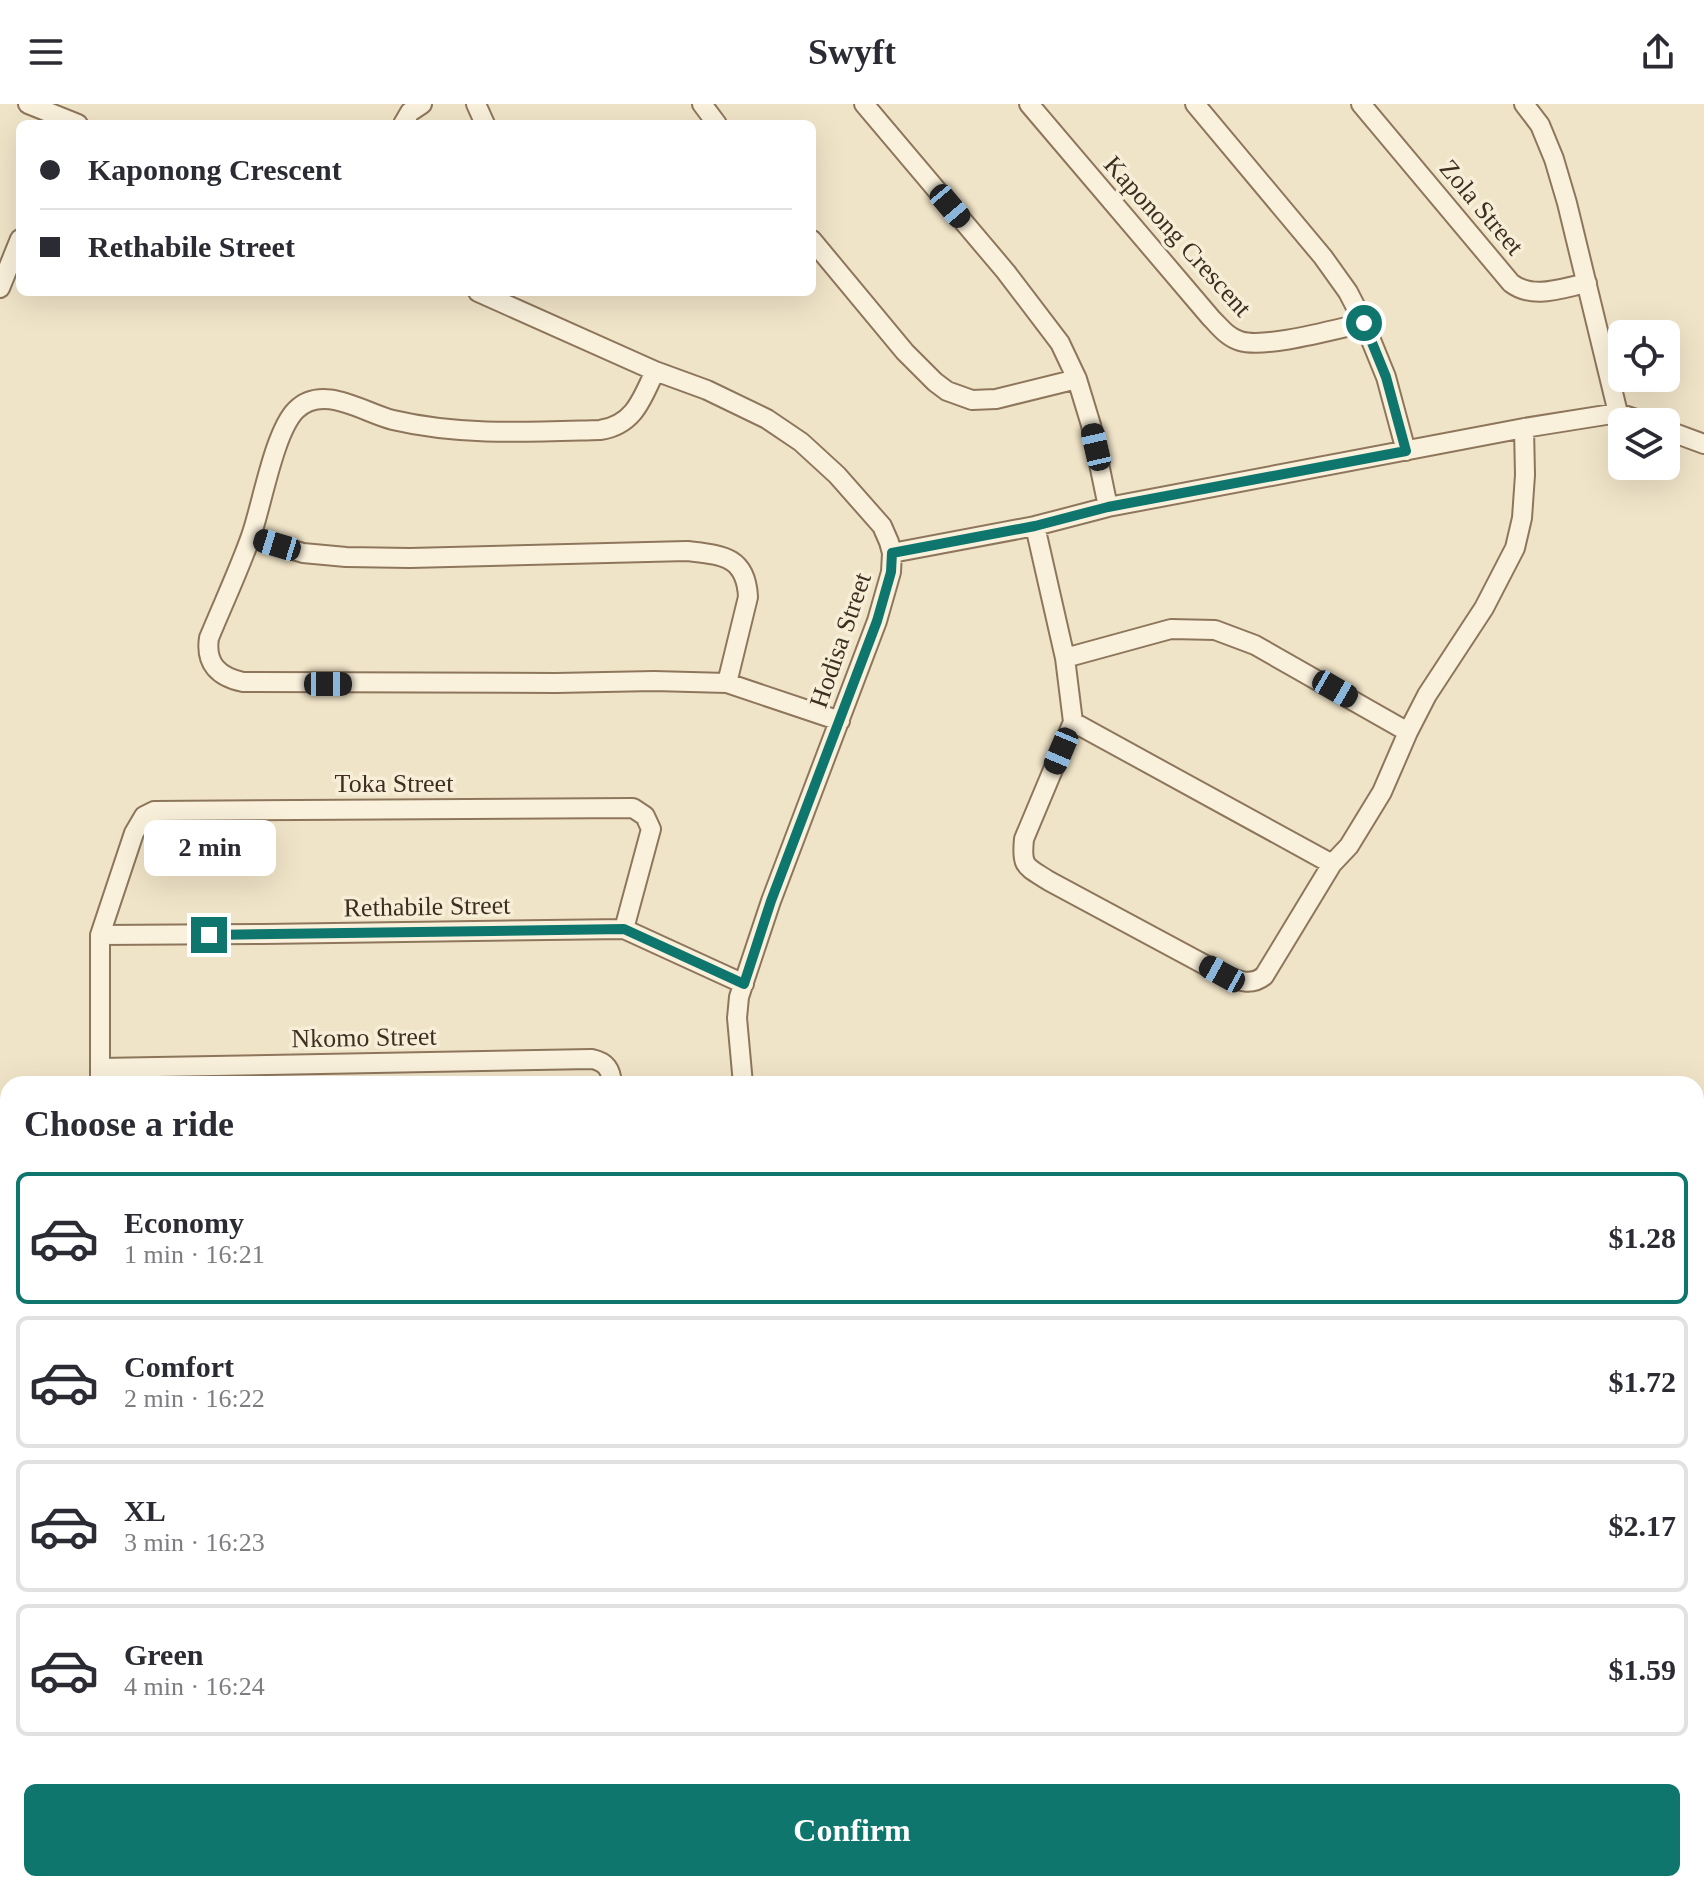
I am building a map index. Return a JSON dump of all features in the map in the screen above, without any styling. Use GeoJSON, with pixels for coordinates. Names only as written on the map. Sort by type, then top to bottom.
{"type":"FeatureCollection","features":[{"type":"Feature","properties":{"kind":"street"},"geometry":{"type":"LineString","coordinates":[[28,104],[72,118]]}},
{"type":"Feature","properties":{"kind":"street"},"geometry":{"type":"LineString","coordinates":[[405,120],[410,112],[422,104]]}},
{"type":"Feature","properties":{"kind":"street"},"geometry":{"type":"LineString","coordinates":[[864,104],[1006,272],[1060,343],[1077,379],[1091,425],[1108,507]]}},
{"type":"Feature","properties":{"kind":"street","name":"Kaponong Crescent"},"geometry":{"type":"LineString","coordinates":[[1029,104],[1229,336],[1239,341],[1258,343],[1364,323]]}},
{"type":"Feature","properties":{"kind":"street"},"geometry":{"type":"LineString","coordinates":[[1195,104],[1323,257],[1348,292],[1386,377],[1406,451]]}},
{"type":"Feature","properties":{"kind":"street","name":"Zola Street"},"geometry":{"type":"LineString","coordinates":[[1361,104],[1517,287],[1538,292],[1587,283]]}},
{"type":"Feature","properties":{"kind":"street"},"geometry":{"type":"LineString","coordinates":[[1524,104],[1549,142],[1617,408]]}},
{"type":"Feature","properties":{"kind":"street"},"geometry":{"type":"LineString","coordinates":[[816,245],[905,352],[947,391],[972,400],[996,399],[1077,379]]}},
{"type":"Feature","properties":{"kind":"street"},"geometry":{"type":"LineString","coordinates":[[0,288],[16,249]]}},
{"type":"Feature","properties":{"kind":"street","name":"Hodisa Street"},"geometry":{"type":"LineString","coordinates":[[487,296],[755,413],[801,442],[837,475],[882,526],[889,542],[891,572],[877,621],[776,887],[739,997],[737,1018],[742,1076]]}},
{"type":"Feature","properties":{"kind":"street"},"geometry":{"type":"LineString","coordinates":[[655,371],[634,412],[612,428],[600,430],[443,430],[384,418],[335,401],[308,401],[294,412],[285,425],[277,446],[251,537],[209,638],[208,647],[214,665],[227,679],[243,682],[727,683],[840,721]]}},
{"type":"Feature","properties":{"kind":"street"},"geometry":{"type":"LineString","coordinates":[[892,553],[1035,526],[1108,507],[1608,415]]}},
{"type":"Feature","properties":{"kind":"street"},"geometry":{"type":"LineString","coordinates":[[1035,526],[1065,658],[1073,722],[1024,839],[1022,852],[1025,864],[1049,881],[1222,974],[1248,983],[1254,982],[1264,976],[1332,864],[1349,846],[1382,792],[1427,695],[1484,608],[1515,548],[1522,518],[1524,428]]}},
{"type":"Feature","properties":{"kind":"street"},"geometry":{"type":"LineString","coordinates":[[1680,435],[1704,444]]}},
{"type":"Feature","properties":{"kind":"street"},"geometry":{"type":"LineString","coordinates":[[251,537],[303,553],[346,557],[687,551],[723,556],[740,570],[748,597],[727,683]]}},
{"type":"Feature","properties":{"kind":"street"},"geometry":{"type":"LineString","coordinates":[[1065,658],[1171,629],[1215,630],[1255,645],[1408,732]]}},
{"type":"Feature","properties":{"kind":"street"},"geometry":{"type":"LineString","coordinates":[[1073,722],[1332,864]]}},
{"type":"Feature","properties":{"kind":"street","name":"Toka Street"},"geometry":{"type":"LineString","coordinates":[[100,935],[140,821],[148,813],[165,809],[624,807],[639,811],[651,829],[624,929]]}},
{"type":"Feature","properties":{"kind":"street","name":"Rethabile Street"},"geometry":{"type":"LineString","coordinates":[[100,935],[624,929],[744,984]]}},
{"type":"Feature","properties":{"kind":"street"},"geometry":{"type":"LineString","coordinates":[[100,935],[100,1076]]}},
{"type":"Feature","properties":{"kind":"street","name":"Nkomo Street"},"geometry":{"type":"LineString","coordinates":[[100,1076],[592,1059],[606,1064],[610,1076]]}},
{"type":"Feature","properties":{"kind":"route"},"geometry":{"type":"LineString","coordinates":[[209,935],[624,929],[744,984],[771,901],[877,621],[891,572],[892,553],[1035,526],[1108,507],[1406,451],[1386,377],[1364,323]]}}]}
